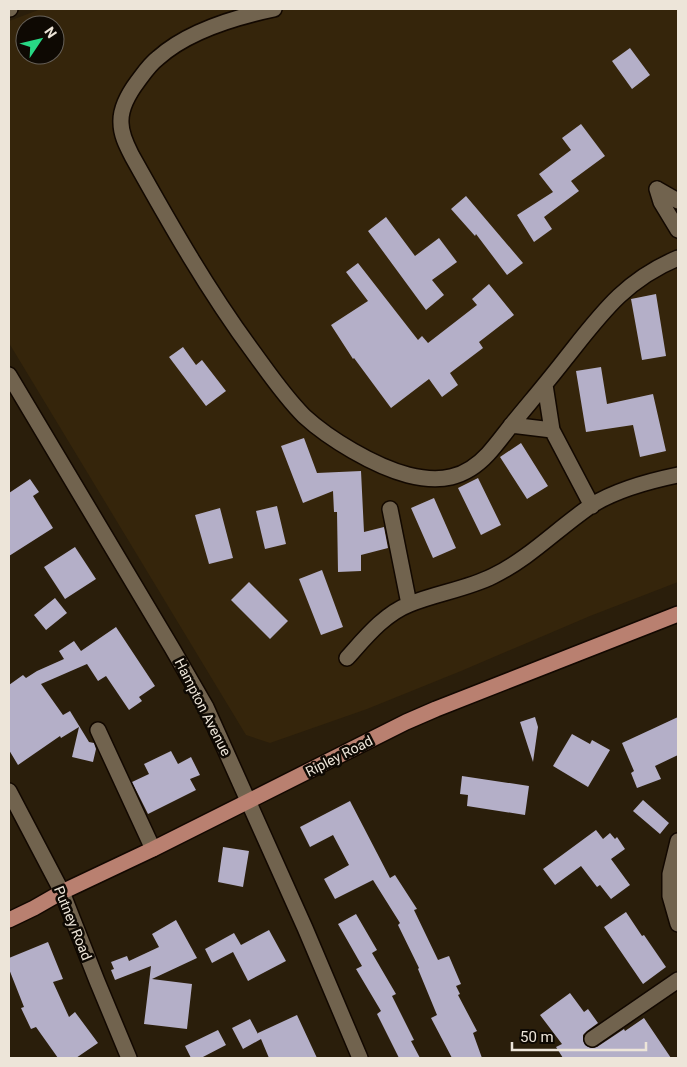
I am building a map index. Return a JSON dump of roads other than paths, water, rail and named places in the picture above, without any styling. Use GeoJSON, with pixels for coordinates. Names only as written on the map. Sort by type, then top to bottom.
{"type":"FeatureCollection","features":[{"type":"Feature","properties":{"kind":"main road","name":"Ripley Road"},"geometry":{"type":"LineString","coordinates":[[9,920],[62,892],[153,849],[436,708],[678,614]]}},
{"type":"Feature","properties":{"kind":"street"},"geometry":{"type":"LineString","coordinates":[[274,9],[254,13],[214,26],[173,46],[157,58],[133,87],[127,97],[121,123],[124,137],[132,156],[163,212],[206,284],[244,340],[286,396],[304,416],[343,445],[395,471],[415,476],[447,478],[461,474],[474,467],[488,454],[613,300],[654,269],[678,258]]}},
{"type":"Feature","properties":{"kind":"street"},"geometry":{"type":"LineString","coordinates":[[678,201],[657,189],[661,202],[678,230]]}},
{"type":"Feature","properties":{"kind":"street","name":"Hampton Avenue"},"geometry":{"type":"LineString","coordinates":[[9,375],[206,707],[305,928],[360,1058]]}},
{"type":"Feature","properties":{"kind":"street"},"geometry":{"type":"LineString","coordinates":[[544,385],[552,430],[592,506]]}},
{"type":"Feature","properties":{"kind":"street"},"geometry":{"type":"LineString","coordinates":[[511,425],[552,430]]}},
{"type":"Feature","properties":{"kind":"street"},"geometry":{"type":"LineString","coordinates":[[347,658],[380,624],[409,604],[474,584],[493,576],[527,556],[606,497],[626,489],[678,475]]}},
{"type":"Feature","properties":{"kind":"street"},"geometry":{"type":"LineString","coordinates":[[390,509],[409,604]]}},
{"type":"Feature","properties":{"kind":"street"},"geometry":{"type":"LineString","coordinates":[[98,730],[153,849]]}},
{"type":"Feature","properties":{"kind":"street","name":"Putney Road"},"geometry":{"type":"LineString","coordinates":[[9,791],[62,892],[129,1058]]}},
{"type":"Feature","properties":{"kind":"street"},"geometry":{"type":"LineString","coordinates":[[678,841],[670,874],[670,896],[678,924]]}},
{"type":"Feature","properties":{"kind":"street"},"geometry":{"type":"LineString","coordinates":[[592,1039],[678,980]]}}]}
